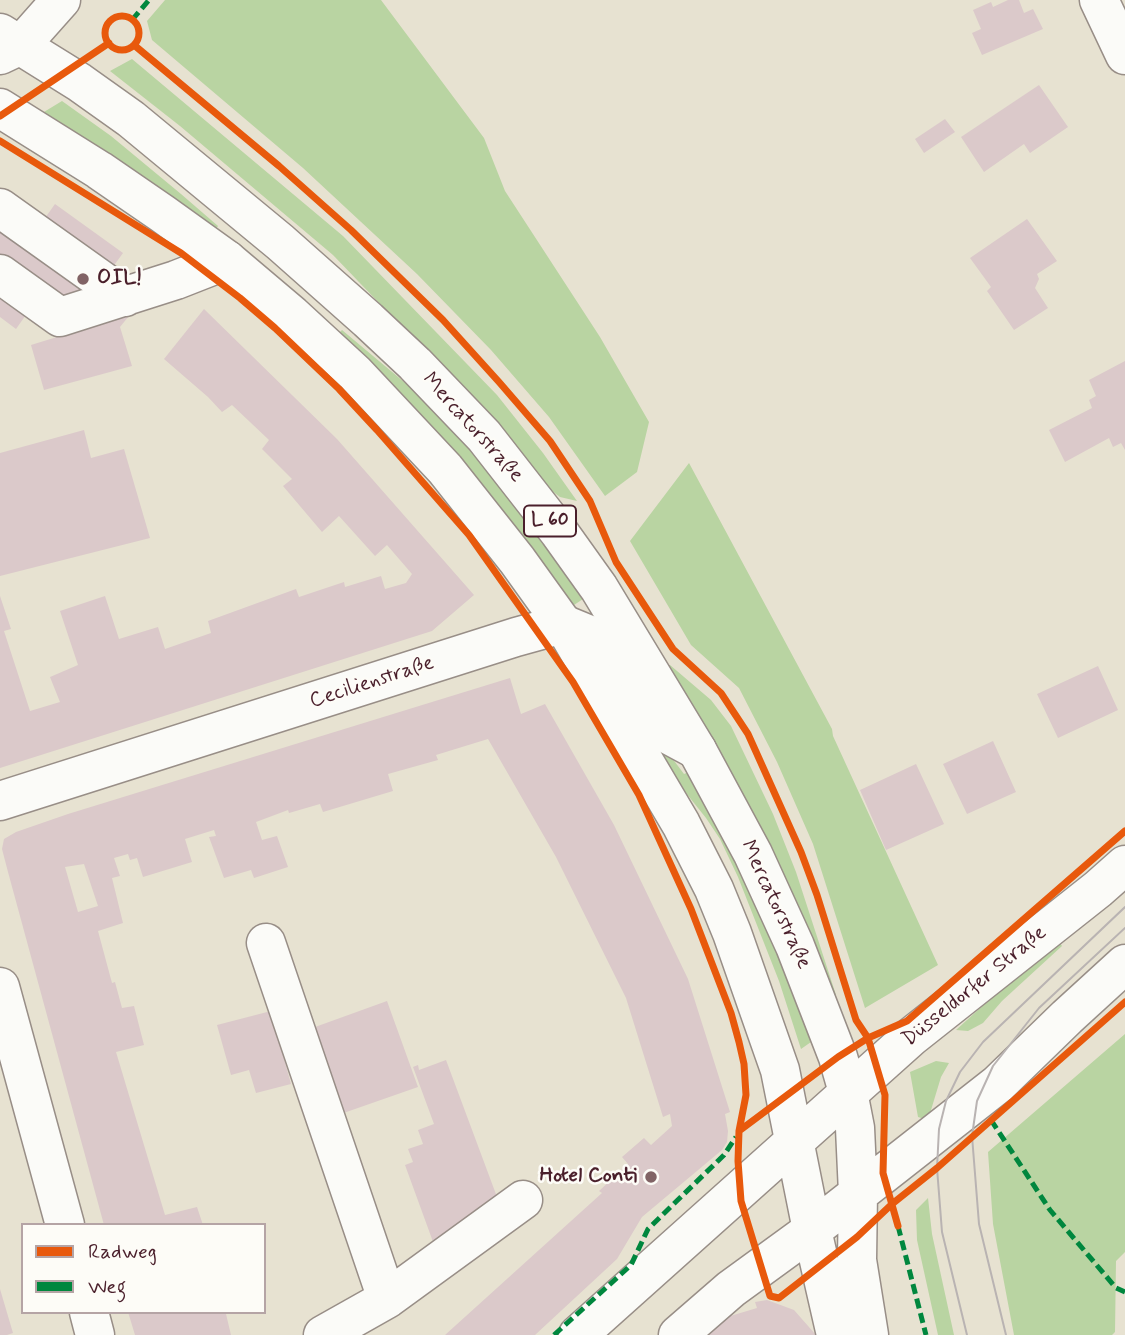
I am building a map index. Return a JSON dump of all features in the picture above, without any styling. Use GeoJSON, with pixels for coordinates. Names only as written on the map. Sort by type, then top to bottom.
{"type":"FeatureCollection","features":[{"type":"Feature","properties":{"kind":"main road"},"geometry":{"type":"LineString","coordinates":[[7,44],[61,0]]}},
{"type":"Feature","properties":{"kind":"main road"},"geometry":{"type":"LineString","coordinates":[[1099,0],[1125,55]]}},
{"type":"Feature","properties":{"kind":"main road","name":"Mercatorstraße"},"geometry":{"type":"LineString","coordinates":[[7,44],[131,119],[280,242],[368,320],[484,436],[559,532],[631,638],[697,750],[775,899],[838,1057],[848,1092],[855,1128],[858,1193]]}},
{"type":"Feature","properties":{"kind":"main road","name":"L 60"},"geometry":{"type":"LineString","coordinates":[[0,107],[99,170],[227,260],[292,315],[394,414],[488,522],[563,624],[681,824],[732,933],[780,1070],[836,1335]]}},
{"type":"Feature","properties":{"kind":"main road"},"geometry":{"type":"LineString","coordinates":[[0,208],[125,298]]}},
{"type":"Feature","properties":{"kind":"main road"},"geometry":{"type":"LineString","coordinates":[[0,274],[60,317],[125,298],[227,260]]}},
{"type":"Feature","properties":{"kind":"main road"},"geometry":{"type":"LineString","coordinates":[[563,624],[602,640],[656,728],[697,750]]}},
{"type":"Feature","properties":{"kind":"main road","name":"Cecilienstraße"},"geometry":{"type":"LineString","coordinates":[[0,801],[563,624]]}},
{"type":"Feature","properties":{"kind":"main road","name":"Düsseldorfer Straße"},"geometry":{"type":"LineString","coordinates":[[578,1335],[911,1037],[1125,865]]}},
{"type":"Feature","properties":{"kind":"main road"},"geometry":{"type":"LineString","coordinates":[[266,943],[387,1299]]}},
{"type":"Feature","properties":{"kind":"main road"},"geometry":{"type":"LineString","coordinates":[[678,1335],[731,1289],[812,1230],[999,1084],[1125,964]]}},
{"type":"Feature","properties":{"kind":"main road"},"geometry":{"type":"LineString","coordinates":[[0,987],[64,1223]]}},
{"type":"Feature","properties":{"kind":"main road","name":"L 60"},"geometry":{"type":"LineString","coordinates":[[858,1193],[857,1260],[869,1335]]}},
{"type":"Feature","properties":{"kind":"main road"},"geometry":{"type":"LineString","coordinates":[[323,1335],[387,1299],[523,1200]]}},
{"type":"Feature","properties":{"kind":"main road"},"geometry":{"type":"LineString","coordinates":[[90,1314],[95,1335]]}},
{"type":"Feature","properties":{"kind":"green space"},"geometry":{"type":"Polygon","coordinates":[[[165,0],[381,0],[484,138],[505,191],[600,337],[649,422],[637,472],[605,496],[549,417],[491,350],[417,274],[303,168],[152,40],[147,21],[165,0]]]}},
{"type":"Feature","properties":{"kind":"green space"},"geometry":{"type":"Polygon","coordinates":[[[132,59],[343,236],[497,395],[577,501],[560,497],[544,485],[455,382],[333,255],[180,126],[110,71],[132,59]]]}},
{"type":"Feature","properties":{"kind":"green space"},"geometry":{"type":"Polygon","coordinates":[[[62,101],[111,136],[181,194],[218,226],[215,231],[39,115],[62,101]]]}},
{"type":"Feature","properties":{"kind":"green space"},"geometry":{"type":"Polygon","coordinates":[[[342,330],[416,392],[469,446],[514,500],[583,599],[571,607],[338,334],[342,330]]]}},
{"type":"Feature","properties":{"kind":"green space"},"geometry":{"type":"Polygon","coordinates":[[[689,463],[832,729],[938,965],[865,1008],[813,844],[777,762],[739,688],[691,645],[630,541],[689,463]]]}},
{"type":"Feature","properties":{"kind":"green space"},"geometry":{"type":"Polygon","coordinates":[[[670,665],[711,700],[731,726],[773,814],[796,872],[836,995],[832,994],[667,666],[670,665]]]}},
{"type":"Feature","properties":{"kind":"green space"},"geometry":{"type":"Polygon","coordinates":[[[666,750],[684,774],[689,772],[745,875],[801,1010],[811,1042],[801,1049],[779,981],[738,877],[720,839],[670,773],[660,754],[666,750]]]}},
{"type":"Feature","properties":{"kind":"green space"},"geometry":{"type":"Polygon","coordinates":[[[1060,943],[1062,946],[1002,1001],[983,1023],[968,1031],[956,1030],[1011,980],[1060,943]]]}},
{"type":"Feature","properties":{"kind":"green space"},"geometry":{"type":"Polygon","coordinates":[[[1125,1034],[1125,1252],[1116,1261],[1115,1332],[1112,1335],[1014,1335],[993,1224],[988,1152],[1125,1034]]]}},
{"type":"Feature","properties":{"kind":"green space"},"geometry":{"type":"Polygon","coordinates":[[[936,1061],[949,1063],[941,1077],[928,1120],[918,1117],[910,1072],[936,1061]]]}},
{"type":"Feature","properties":{"kind":"green space"},"geometry":{"type":"Polygon","coordinates":[[[928,1198],[932,1234],[954,1335],[938,1335],[917,1240],[916,1210],[928,1198]]]}},
{"type":"Feature","properties":{"kind":"building"},"geometry":{"type":"Polygon","coordinates":[[[1008,0],[1019,0],[1024,13],[1033,9],[1043,29],[982,55],[972,33],[981,29],[973,10],[991,2],[993,7],[1008,0]]]}},
{"type":"Feature","properties":{"kind":"building"},"geometry":{"type":"Polygon","coordinates":[[[1039,85],[1068,127],[1030,153],[1024,144],[984,172],[961,137],[1039,85]]]}},
{"type":"Feature","properties":{"kind":"building"},"geometry":{"type":"Polygon","coordinates":[[[945,119],[955,132],[924,153],[915,139],[945,119]]]}},
{"type":"Feature","properties":{"kind":"building"},"geometry":{"type":"Polygon","coordinates":[[[55,204],[123,253],[99,286],[133,311],[120,327],[132,366],[44,390],[31,345],[86,328],[40,295],[16,329],[0,317],[0,219],[30,239],[55,204]]]}},
{"type":"Feature","properties":{"kind":"building"},"geometry":{"type":"Polygon","coordinates":[[[1027,219],[1057,261],[1037,274],[1039,279],[1035,288],[1048,308],[1014,330],[987,291],[991,287],[970,258],[1027,219]]]}},
{"type":"Feature","properties":{"kind":"building"},"geometry":{"type":"Polygon","coordinates":[[[204,309],[337,439],[474,595],[432,631],[0,768],[0,596],[11,629],[4,631],[30,711],[60,702],[50,677],[78,665],[60,611],[105,596],[119,639],[158,627],[165,649],[211,633],[208,621],[296,589],[299,597],[344,582],[345,587],[381,576],[385,589],[406,583],[412,574],[387,545],[375,556],[339,516],[322,532],[283,486],[292,479],[262,449],[269,440],[232,405],[222,412],[164,359],[204,309]]]}},
{"type":"Feature","properties":{"kind":"building"},"geometry":{"type":"Polygon","coordinates":[[[1125,361],[1125,450],[1121,443],[1113,447],[1109,438],[1065,462],[1049,430],[1092,408],[1089,400],[1096,396],[1089,380],[1125,361]]]}},
{"type":"Feature","properties":{"kind":"building"},"geometry":{"type":"Polygon","coordinates":[[[84,430],[91,458],[124,449],[150,538],[0,576],[0,453],[84,430]]]}},
{"type":"Feature","properties":{"kind":"building"},"geometry":{"type":"Polygon","coordinates":[[[1098,666],[1118,710],[1058,738],[1037,694],[1098,666]]]}},
{"type":"Feature","properties":{"kind":"building"},"geometry":{"type":"Polygon","coordinates":[[[510,678],[521,714],[545,704],[614,825],[688,979],[730,1112],[725,1114],[727,1142],[722,1150],[642,1217],[617,1259],[535,1335],[445,1335],[602,1193],[599,1191],[628,1164],[622,1157],[644,1138],[651,1145],[672,1126],[670,1114],[663,1117],[626,998],[556,857],[488,739],[436,755],[438,760],[388,774],[393,791],[323,812],[320,804],[289,813],[288,810],[256,822],[262,840],[277,836],[288,867],[254,878],[251,870],[224,878],[209,837],[216,836],[214,830],[185,839],[192,862],[143,877],[137,858],[130,860],[128,854],[114,858],[120,876],[112,878],[123,923],[98,931],[112,983],[115,982],[122,1008],[134,1006],[144,1045],[116,1052],[165,1215],[197,1207],[202,1223],[103,1223],[2,849],[4,839],[16,832],[510,678]],[[84,864],[65,867],[78,912],[98,906],[84,864]]]}},
{"type":"Feature","properties":{"kind":"building"},"geometry":{"type":"Polygon","coordinates":[[[993,741],[1016,792],[967,814],[943,764],[993,741]]]}},
{"type":"Feature","properties":{"kind":"building"},"geometry":{"type":"Polygon","coordinates":[[[916,764],[944,824],[886,850],[860,790],[916,764]]]}},
{"type":"Feature","properties":{"kind":"building"},"geometry":{"type":"Polygon","coordinates":[[[387,1001],[418,1087],[335,1116],[304,1031],[387,1001]]]}},
{"type":"Feature","properties":{"kind":"building"},"geometry":{"type":"Polygon","coordinates":[[[271,1011],[291,1084],[256,1093],[249,1070],[231,1075],[217,1025],[271,1011]]]}},
{"type":"Feature","properties":{"kind":"building"},"geometry":{"type":"Polygon","coordinates":[[[446,1060],[500,1205],[436,1250],[405,1165],[413,1162],[408,1149],[423,1144],[418,1130],[434,1124],[413,1067],[418,1065],[419,1070],[446,1060]]]}},
{"type":"Feature","properties":{"kind":"building"},"geometry":{"type":"Polygon","coordinates":[[[0,1289],[13,1333],[7,1335],[0,1335],[0,1289]]]}},
{"type":"Feature","properties":{"kind":"building"},"geometry":{"type":"Polygon","coordinates":[[[767,1300],[794,1310],[816,1335],[704,1335],[727,1317],[757,1308],[755,1302],[767,1300]]]}},
{"type":"Feature","properties":{"kind":"building"},"geometry":{"type":"Polygon","coordinates":[[[129,1314],[226,1314],[231,1335],[135,1335],[129,1314]]]}},
{"type":"Feature","properties":{"kind":"tram line"},"geometry":{"type":"LineString","coordinates":[[967,1335],[942,1232],[937,1168],[939,1129],[946,1101],[960,1072],[983,1042],[1125,907]]}},
{"type":"Feature","properties":{"kind":"tram line"},"geometry":{"type":"LineString","coordinates":[[1006,1335],[979,1224],[972,1136],[977,1101],[993,1066],[1039,1008],[1125,928]]}},
{"type":"Feature","properties":{"kind":"marked path"},"geometry":{"type":"LineString","coordinates":[[132,20],[149,0]]}},
{"type":"Feature","properties":{"kind":"marked path"},"geometry":{"type":"LineString","coordinates":[[991,1120],[1050,1210],[1116,1288],[1125,1292]]}},
{"type":"Feature","properties":{"kind":"marked path"},"geometry":{"type":"LineString","coordinates":[[554,1335],[631,1265],[648,1229],[724,1155],[736,1137]]}},
{"type":"Feature","properties":{"kind":"marked path"},"geometry":{"type":"LineString","coordinates":[[898,1226],[926,1335]]}},
{"type":"Feature","properties":{"kind":"cycle path"},"geometry":{"type":"LineString","coordinates":[[122,16],[134,21],[139,33],[134,45],[122,50],[110,45],[105,33],[110,21],[122,16]]}},
{"type":"Feature","properties":{"kind":"cycle path"},"geometry":{"type":"LineString","coordinates":[[0,116],[109,43]]}},
{"type":"Feature","properties":{"kind":"cycle path"},"geometry":{"type":"LineString","coordinates":[[134,45],[351,230],[443,320],[499,382],[550,441],[590,501],[616,562],[673,649],[721,693],[748,734],[801,852],[856,1020],[868,1038],[885,1095],[883,1173],[898,1226]]}},
{"type":"Feature","properties":{"kind":"cycle path"},"geometry":{"type":"LineString","coordinates":[[0,141],[181,253],[240,298],[339,389],[469,535],[573,682],[639,795],[691,909],[731,1013],[744,1064],[746,1095],[739,1131]]}},
{"type":"Feature","properties":{"kind":"cycle path"},"geometry":{"type":"LineString","coordinates":[[1125,831],[907,1021],[868,1038],[838,1057],[739,1131],[741,1201],[770,1296],[779,1298],[857,1237],[1125,1002]]}},
{"type":"Feature","properties":{"kind":"place","name":"OIL!"},"geometry":{"type":"Point","coordinates":[83,279]}},
{"type":"Feature","properties":{"kind":"place","name":"Hotel Conti"},"geometry":{"type":"Point","coordinates":[651,1177]}}]}
